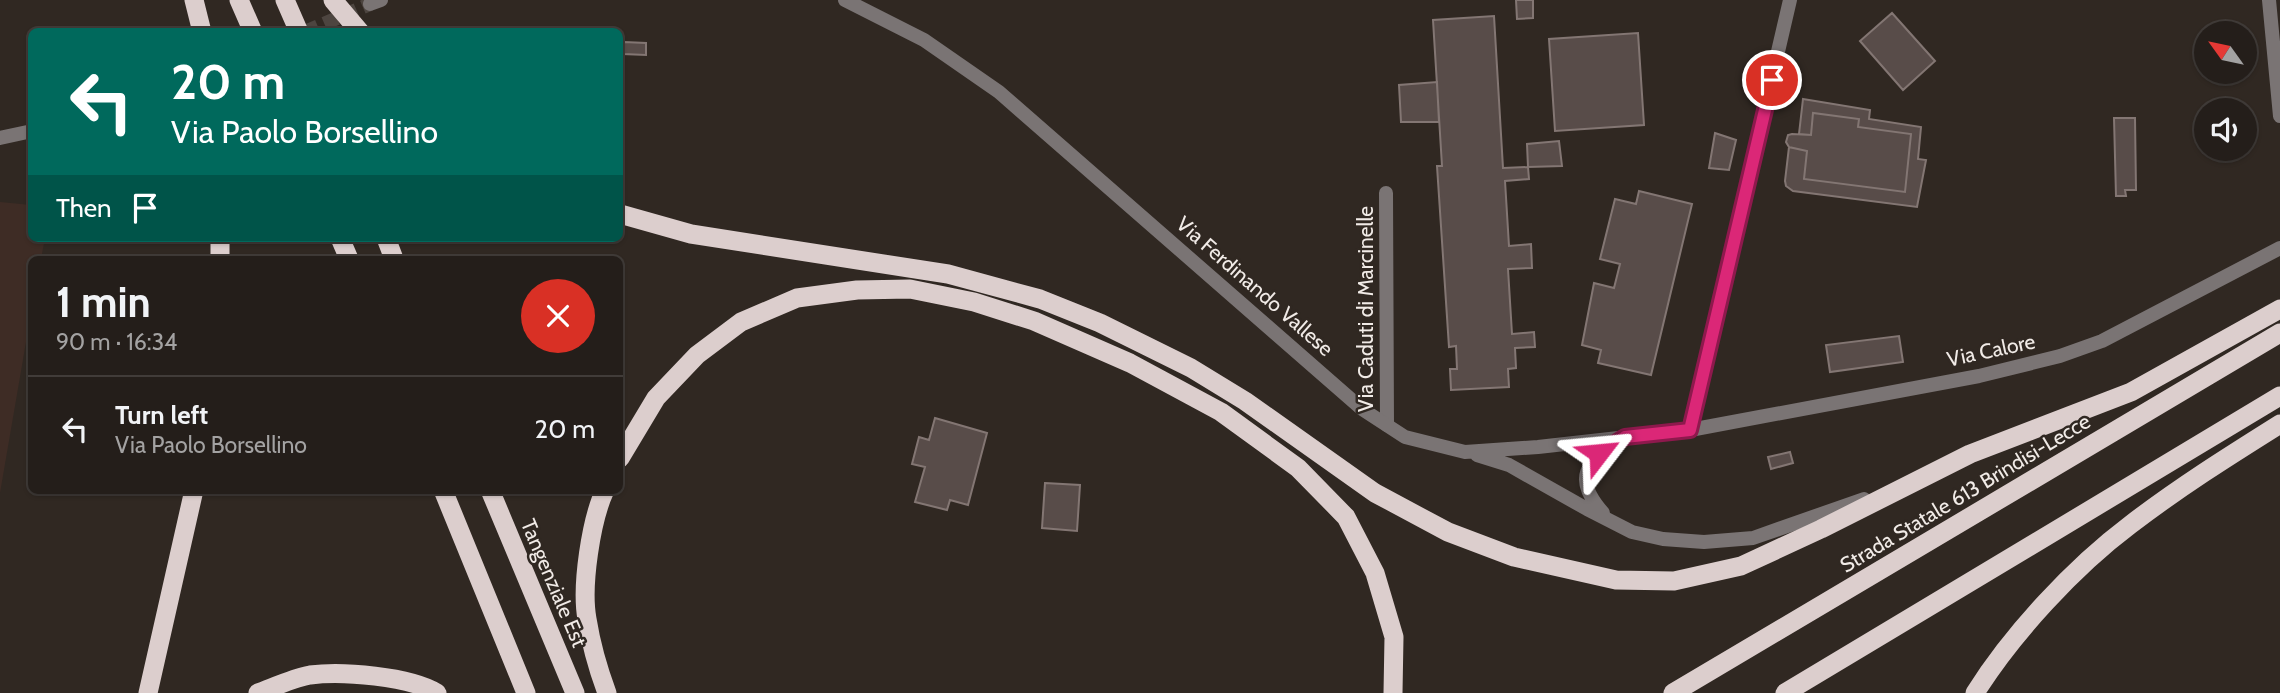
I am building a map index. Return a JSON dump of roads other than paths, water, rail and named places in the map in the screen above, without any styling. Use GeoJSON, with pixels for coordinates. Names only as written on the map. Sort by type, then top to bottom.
{"type":"FeatureCollection","features":[{"type":"Feature","properties":{"kind":"highway"},"geometry":{"type":"LineString","coordinates":[[194,0],[201,28]]}},
{"type":"Feature","properties":{"kind":"highway"},"geometry":{"type":"LineString","coordinates":[[239,0],[251,28]]}},
{"type":"Feature","properties":{"kind":"highway"},"geometry":{"type":"LineString","coordinates":[[285,0],[297,28]]}},
{"type":"Feature","properties":{"kind":"highway"},"geometry":{"type":"LineString","coordinates":[[334,0],[357,28]]}},
{"type":"Feature","properties":{"kind":"highway"},"geometry":{"type":"LineString","coordinates":[[623,215],[691,234],[948,274],[1040,299],[1100,323],[1191,368],[1245,401],[1375,493],[1448,532],[1514,558],[1616,580],[1675,580],[1741,566],[1970,454],[2131,392],[2280,309]]}},
{"type":"Feature","properties":{"kind":"highway"},"geometry":{"type":"LineString","coordinates":[[623,453],[656,398],[697,355],[741,323],[797,298],[857,289],[910,289],[974,302],[1034,321],[1130,363],[1221,412],[1298,468],[1346,517],[1375,573],[1394,637],[1394,693]]}},
{"type":"Feature","properties":{"kind":"highway","name":"Strada Statale 613 Brindisi-Lecce"},"geometry":{"type":"LineString","coordinates":[[1673,693],[2280,333]]}},
{"type":"Feature","properties":{"kind":"highway"},"geometry":{"type":"LineString","coordinates":[[1785,693],[2280,396]]}},
{"type":"Feature","properties":{"kind":"highway"},"geometry":{"type":"LineString","coordinates":[[1975,693],[2024,628],[2073,575],[2127,526],[2185,484],[2280,424]]}},
{"type":"Feature","properties":{"kind":"highway"},"geometry":{"type":"LineString","coordinates":[[148,693],[193,494]]}},
{"type":"Feature","properties":{"kind":"highway"},"geometry":{"type":"LineString","coordinates":[[445,494],[526,693]]}},
{"type":"Feature","properties":{"kind":"highway","name":"Tangenziale Est"},"geometry":{"type":"LineString","coordinates":[[492,494],[575,693]]}},
{"type":"Feature","properties":{"kind":"highway"},"geometry":{"type":"LineString","coordinates":[[604,494],[587,554],[586,616],[607,693]]}},
{"type":"Feature","properties":{"kind":"highway"},"geometry":{"type":"LineString","coordinates":[[258,693],[309,676],[368,675],[428,687],[437,693]]}},
{"type":"Feature","properties":{"kind":"street","name":"Via Ferdinando Vallese"},"geometry":{"type":"LineString","coordinates":[[845,0],[924,40],[999,92],[1322,371],[1362,409],[1405,437],[1465,452],[1538,447],[1690,430]]}},
{"type":"Feature","properties":{"kind":"street"},"geometry":{"type":"LineString","coordinates":[[1690,430],[1790,0]]}},
{"type":"Feature","properties":{"kind":"street"},"geometry":{"type":"LineString","coordinates":[[2269,0],[2280,116]]}},
{"type":"Feature","properties":{"kind":"street"},"geometry":{"type":"LineString","coordinates":[[0,138],[28,132]]}},
{"type":"Feature","properties":{"kind":"street","name":"Via Caduti di Marcinelle"},"geometry":{"type":"LineString","coordinates":[[1386,193],[1387,425]]}},
{"type":"Feature","properties":{"kind":"street","name":"Via Calore"},"geometry":{"type":"LineString","coordinates":[[1690,430],[1979,376],[2060,356],[2102,341],[2280,248]]}},
{"type":"Feature","properties":{"kind":"street"},"geometry":{"type":"LineString","coordinates":[[1609,520],[1589,498],[1585,482],[1589,467],[1599,453],[1625,437]]}},
{"type":"Feature","properties":{"kind":"street"},"geometry":{"type":"LineString","coordinates":[[1465,452],[1509,465],[1632,531],[1663,539],[1704,542],[1753,538],[1911,482]]}},
{"type":"Feature","properties":{"kind":"tunnel"},"geometry":{"type":"LineString","coordinates":[[314,28],[370,4]]}}]}
